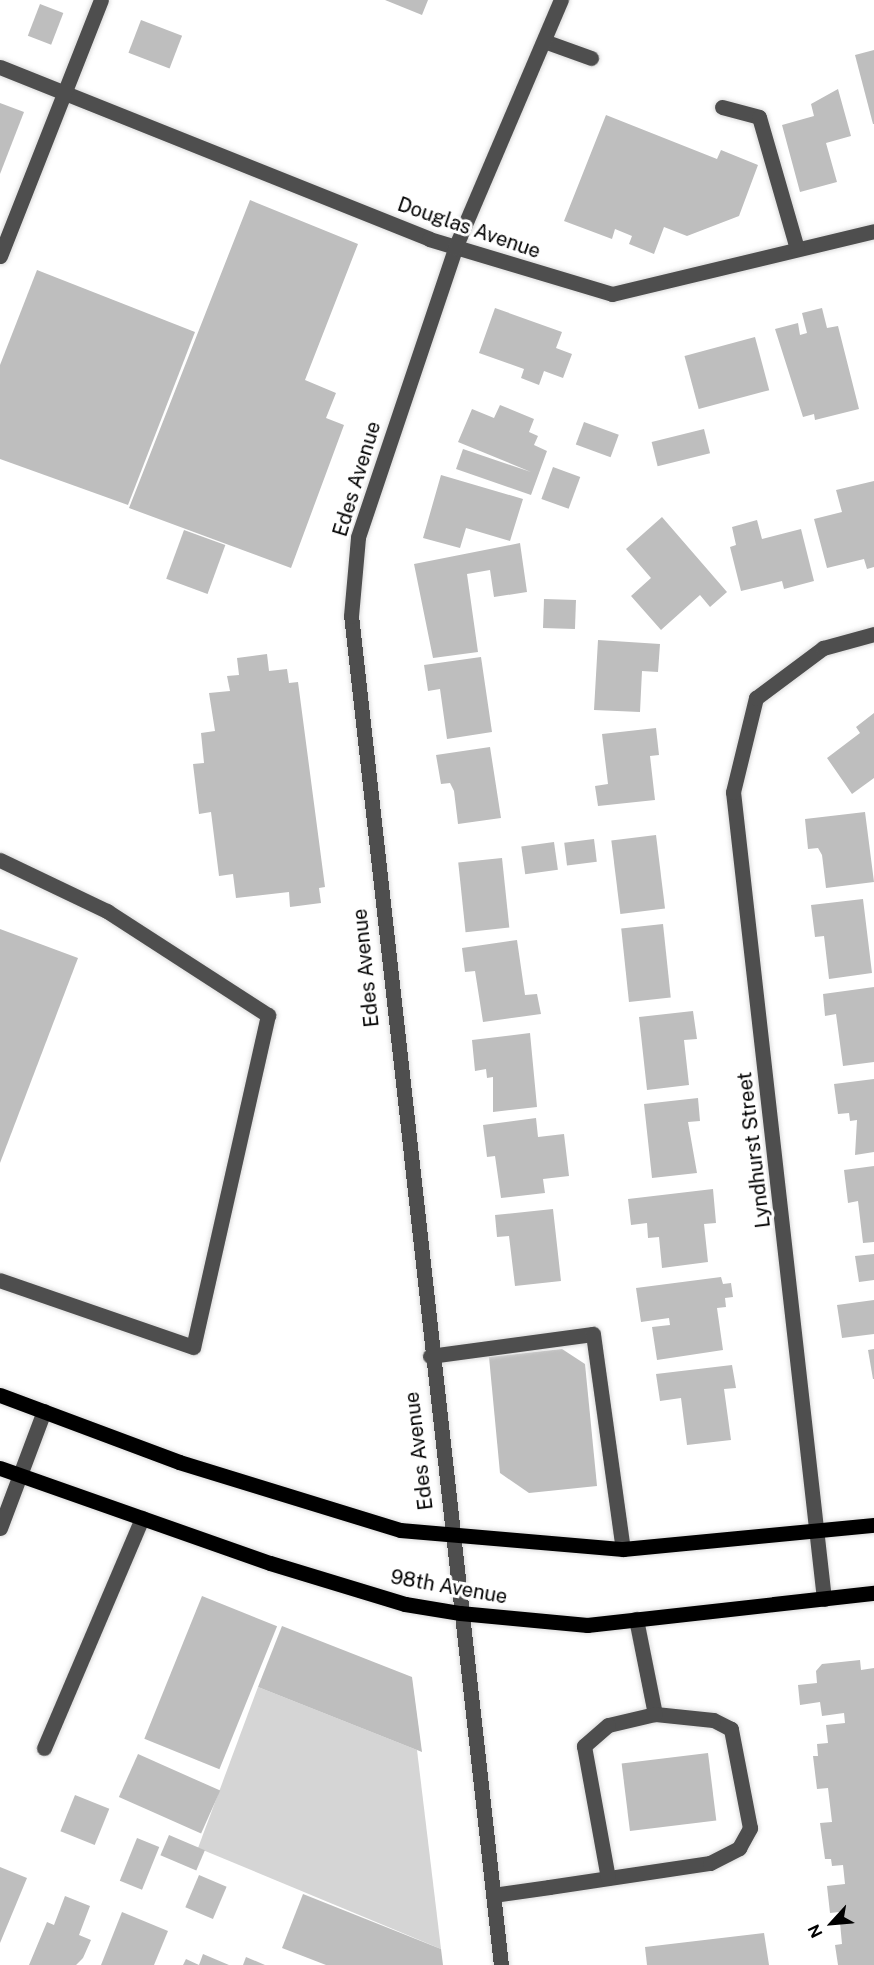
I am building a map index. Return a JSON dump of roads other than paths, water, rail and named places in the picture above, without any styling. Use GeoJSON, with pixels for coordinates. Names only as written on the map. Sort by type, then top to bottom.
{"type":"FeatureCollection","features":[{"type":"Feature","properties":{"kind":"main road"},"geometry":{"type":"LineString","coordinates":[[0,1395],[179,1462],[387,1528],[622,1549],[874,1525]]}},
{"type":"Feature","properties":{"kind":"main road","name":"98th Avenue"},"geometry":{"type":"LineString","coordinates":[[0,1468],[142,1518],[405,1604],[460,1613],[587,1625],[874,1593]]}},
{"type":"Feature","properties":{"kind":"street"},"geometry":{"type":"LineString","coordinates":[[0,256],[101,0]]}},
{"type":"Feature","properties":{"kind":"street","name":"Edes Avenue"},"geometry":{"type":"LineString","coordinates":[[501,1965],[430,1356],[351,616],[358,537],[455,248],[561,0]]}},
{"type":"Feature","properties":{"kind":"street"},"geometry":{"type":"LineString","coordinates":[[544,41],[591,58]]}},
{"type":"Feature","properties":{"kind":"street","name":"Douglas Avenue"},"geometry":{"type":"LineString","coordinates":[[0,67],[455,248],[612,294],[874,231]]}},
{"type":"Feature","properties":{"kind":"street"},"geometry":{"type":"LineString","coordinates":[[722,107],[759,117],[797,249]]}},
{"type":"Feature","properties":{"kind":"street","name":"Lyndhurst Street"},"geometry":{"type":"LineString","coordinates":[[824,1599],[820,1531],[733,792],[756,698],[823,648],[874,634]]}},
{"type":"Feature","properties":{"kind":"street"},"geometry":{"type":"LineString","coordinates":[[0,860],[107,911],[267,1015],[193,1347],[0,1280]]}},
{"type":"Feature","properties":{"kind":"street"},"geometry":{"type":"LineString","coordinates":[[430,1356],[593,1334],[622,1549]]}},
{"type":"Feature","properties":{"kind":"street"},"geometry":{"type":"LineString","coordinates":[[0,1528],[44,1411]]}},
{"type":"Feature","properties":{"kind":"street"},"geometry":{"type":"LineString","coordinates":[[44,1748],[142,1518]]}},
{"type":"Feature","properties":{"kind":"street"},"geometry":{"type":"LineString","coordinates":[[636,1619],[655,1714]]}},
{"type":"Feature","properties":{"kind":"street"},"geometry":{"type":"LineString","coordinates":[[493,1895],[710,1863],[739,1848],[750,1828],[731,1729],[713,1720],[655,1714],[608,1725],[584,1746],[608,1878]]}}]}
